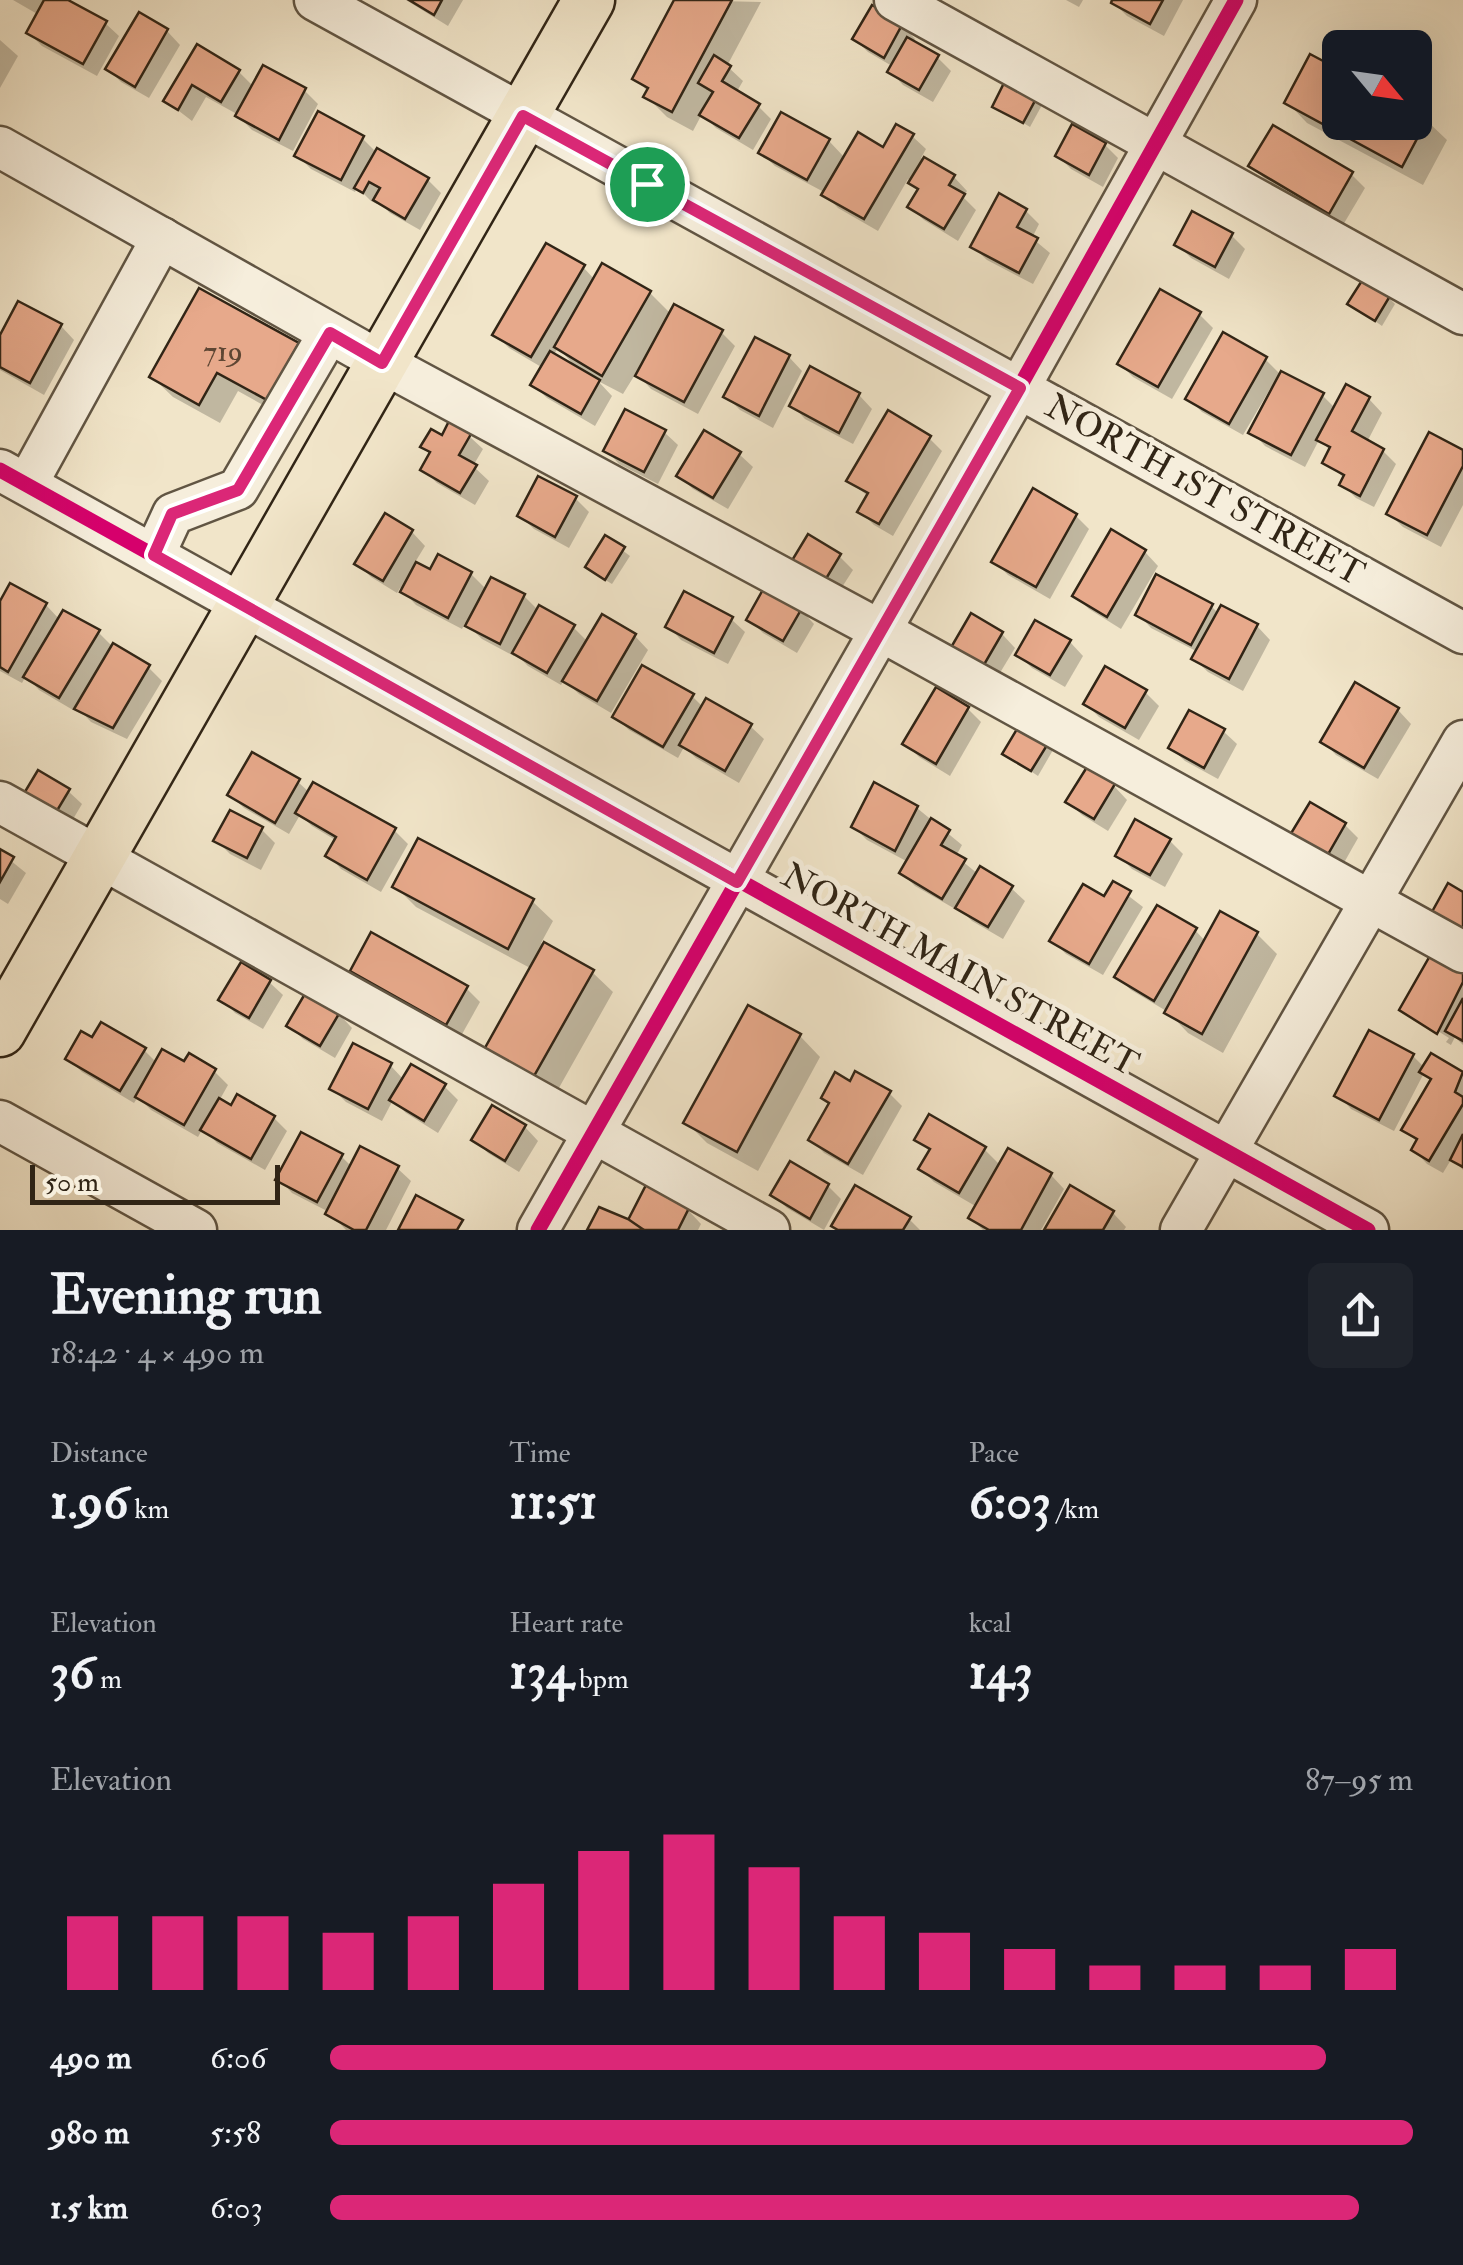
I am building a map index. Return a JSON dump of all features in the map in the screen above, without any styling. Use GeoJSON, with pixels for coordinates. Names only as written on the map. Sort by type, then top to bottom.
{"type":"FeatureCollection","features":[{"type":"Feature","properties":{"kind":"main road"},"geometry":{"type":"LineString","coordinates":[[0,1031],[588,0]]}},
{"type":"Feature","properties":{"kind":"street","name":"NORTH 1ST STREET"},"geometry":{"type":"LineString","coordinates":[[315,0],[1463,632]]}},
{"type":"Feature","properties":{"kind":"street"},"geometry":{"type":"LineString","coordinates":[[895,0],[1463,314]]}},
{"type":"Feature","properties":{"kind":"street"},"geometry":{"type":"LineString","coordinates":[[538,1230],[1020,388],[1236,0]]}},
{"type":"Feature","properties":{"kind":"street"},"geometry":{"type":"LineString","coordinates":[[0,147],[382,363],[881,631],[1463,952]]}},
{"type":"Feature","properties":{"kind":"street"},"geometry":{"type":"LineString","coordinates":[[13,477],[162,238]]}},
{"type":"Feature","properties":{"kind":"street"},"geometry":{"type":"LineString","coordinates":[[154,555],[172,514],[238,490],[330,333]]}},
{"type":"Feature","properties":{"kind":"street"},"geometry":{"type":"LineString","coordinates":[[269,438],[323,468]]}},
{"type":"Feature","properties":{"kind":"street","name":"NORTH MAIN STREET"},"geometry":{"type":"LineString","coordinates":[[13,477],[1368,1230]]}},
{"type":"Feature","properties":{"kind":"street"},"geometry":{"type":"LineString","coordinates":[[1181,1230],[1463,741]]}},
{"type":"Feature","properties":{"kind":"street"},"geometry":{"type":"LineString","coordinates":[[0,802],[769,1230]]}},
{"type":"Feature","properties":{"kind":"street"},"geometry":{"type":"LineString","coordinates":[[0,1120],[196,1230]]}},
{"type":"Feature","properties":{"kind":"building"},"geometry":{"type":"Polygon","coordinates":[[[44,0],[68,0],[107,21],[83,64],[26,33],[44,0]]]}},
{"type":"Feature","properties":{"kind":"building"},"geometry":{"type":"Polygon","coordinates":[[[409,0],[442,0],[434,15],[409,0]]]}},
{"type":"Feature","properties":{"kind":"building"},"geometry":{"type":"Polygon","coordinates":[[[674,0],[732,0],[672,112],[643,97],[648,88],[632,79],[674,0]]]}},
{"type":"Feature","properties":{"kind":"building"},"geometry":{"type":"Polygon","coordinates":[[[1163,0],[1150,24],[1111,3],[1163,0]]]}},
{"type":"Feature","properties":{"kind":"building"},"geometry":{"type":"Polygon","coordinates":[[[872,5],[903,23],[884,58],[852,39],[872,5]]]}},
{"type":"Feature","properties":{"kind":"building"},"geometry":{"type":"Polygon","coordinates":[[[139,12],[168,29],[135,87],[105,69],[139,12]]]}},
{"type":"Feature","properties":{"kind":"building"},"geometry":{"type":"Polygon","coordinates":[[[907,37],[939,55],[919,90],[887,72],[907,37]]]}},
{"type":"Feature","properties":{"kind":"building"},"geometry":{"type":"Polygon","coordinates":[[[197,44],[240,70],[221,102],[192,85],[178,110],[163,101],[197,44]]]}},
{"type":"Feature","properties":{"kind":"building"},"geometry":{"type":"Polygon","coordinates":[[[1310,54],[1322,60],[1322,124],[1284,103],[1310,54]]]}},
{"type":"Feature","properties":{"kind":"building"},"geometry":{"type":"Polygon","coordinates":[[[714,55],[731,66],[722,81],[760,104],[739,138],[699,115],[713,92],[698,83],[714,55]]]}},
{"type":"Feature","properties":{"kind":"building"},"geometry":{"type":"Polygon","coordinates":[[[263,65],[306,88],[279,140],[235,116],[263,65]]]}},
{"type":"Feature","properties":{"kind":"building"},"geometry":{"type":"Polygon","coordinates":[[[1005,81],[1037,97],[1023,123],[992,107],[1005,81]]]}},
{"type":"Feature","properties":{"kind":"building"},"geometry":{"type":"Polygon","coordinates":[[[318,111],[364,136],[341,180],[294,156],[318,111]]]}},
{"type":"Feature","properties":{"kind":"building"},"geometry":{"type":"Polygon","coordinates":[[[781,112],[830,139],[807,180],[758,153],[781,112]]]}},
{"type":"Feature","properties":{"kind":"building"},"geometry":{"type":"Polygon","coordinates":[[[896,124],[914,134],[864,219],[821,195],[858,132],[883,147],[896,124]]]}},
{"type":"Feature","properties":{"kind":"building"},"geometry":{"type":"Polygon","coordinates":[[[1072,124],[1106,143],[1089,175],[1055,156],[1072,124]]]}},
{"type":"Feature","properties":{"kind":"building"},"geometry":{"type":"Polygon","coordinates":[[[1273,125],[1353,172],[1329,214],[1248,166],[1273,125]]]}},
{"type":"Feature","properties":{"kind":"building"},"geometry":{"type":"Polygon","coordinates":[[[1352,140],[1416,140],[1402,167],[1352,140]]]}},
{"type":"Feature","properties":{"kind":"building"},"geometry":{"type":"Polygon","coordinates":[[[377,148],[429,178],[405,219],[373,200],[380,188],[369,182],[363,193],[354,188],[377,148]]]}},
{"type":"Feature","properties":{"kind":"building"},"geometry":{"type":"Polygon","coordinates":[[[924,157],[955,175],[949,185],[965,194],[944,229],[907,207],[918,189],[908,183],[924,157]]]}},
{"type":"Feature","properties":{"kind":"building"},"geometry":{"type":"Polygon","coordinates":[[[999,193],[1027,209],[1017,227],[1038,238],[1019,273],[970,247],[999,193]]]}},
{"type":"Feature","properties":{"kind":"building"},"geometry":{"type":"Polygon","coordinates":[[[1192,211],[1233,233],[1215,267],[1174,245],[1192,211]]]}},
{"type":"Feature","properties":{"kind":"building"},"geometry":{"type":"Polygon","coordinates":[[[546,243],[585,265],[531,357],[492,335],[546,243]]]}},
{"type":"Feature","properties":{"kind":"building"},"geometry":{"type":"Polygon","coordinates":[[[602,263],[651,291],[602,376],[554,347],[602,263]]]}},
{"type":"Feature","properties":{"kind":"building"},"geometry":{"type":"Polygon","coordinates":[[[1363,279],[1390,296],[1375,321],[1347,304],[1363,279]]]}},
{"type":"Feature","properties":{"kind":"building"},"geometry":{"type":"Polygon","coordinates":[[[199,288],[299,343],[267,400],[217,373],[199,405],[149,377],[199,288]]]}},
{"type":"Feature","properties":{"kind":"building"},"geometry":{"type":"Polygon","coordinates":[[[1160,289],[1201,312],[1158,387],[1117,364],[1160,289]]]}},
{"type":"Feature","properties":{"kind":"building"},"geometry":{"type":"Polygon","coordinates":[[[18,301],[62,324],[30,383],[0,367],[0,335],[18,301]]]}},
{"type":"Feature","properties":{"kind":"building"},"geometry":{"type":"Polygon","coordinates":[[[674,304],[723,330],[684,402],[635,376],[674,304]]]}},
{"type":"Feature","properties":{"kind":"building"},"geometry":{"type":"Polygon","coordinates":[[[1223,332],[1267,357],[1229,424],[1185,399],[1223,332]]]}},
{"type":"Feature","properties":{"kind":"building"},"geometry":{"type":"Polygon","coordinates":[[[755,337],[790,355],[759,416],[723,397],[755,337]]]}},
{"type":"Feature","properties":{"kind":"building"},"geometry":{"type":"Polygon","coordinates":[[[550,351],[600,380],[581,414],[530,385],[550,351]]]}},
{"type":"Feature","properties":{"kind":"building"},"geometry":{"type":"Polygon","coordinates":[[[810,366],[860,393],[839,433],[789,406],[810,366]]]}},
{"type":"Feature","properties":{"kind":"building"},"geometry":{"type":"Polygon","coordinates":[[[1281,371],[1324,393],[1291,455],[1248,433],[1281,371]]]}},
{"type":"Feature","properties":{"kind":"building"},"geometry":{"type":"Polygon","coordinates":[[[1346,384],[1370,397],[1352,431],[1384,449],[1360,496],[1339,485],[1344,475],[1322,463],[1330,447],[1316,440],[1346,384]]]}},
{"type":"Feature","properties":{"kind":"building"},"geometry":{"type":"Polygon","coordinates":[[[625,409],[666,430],[644,472],[603,451],[625,409]]]}},
{"type":"Feature","properties":{"kind":"building"},"geometry":{"type":"Polygon","coordinates":[[[888,410],[931,436],[879,524],[857,512],[868,493],[846,481],[888,410]]]}},
{"type":"Feature","properties":{"kind":"building"},"geometry":{"type":"Polygon","coordinates":[[[449,421],[471,434],[459,455],[477,465],[460,493],[420,470],[430,452],[420,447],[431,429],[442,435],[449,421]]]}},
{"type":"Feature","properties":{"kind":"building"},"geometry":{"type":"Polygon","coordinates":[[[704,430],[741,452],[713,498],[676,476],[704,430]]]}},
{"type":"Feature","properties":{"kind":"building"},"geometry":{"type":"Polygon","coordinates":[[[1429,432],[1463,450],[1463,466],[1427,535],[1386,514],[1429,432]]]}},
{"type":"Feature","properties":{"kind":"building"},"geometry":{"type":"Polygon","coordinates":[[[538,476],[577,496],[555,537],[517,516],[538,476]]]}},
{"type":"Feature","properties":{"kind":"building"},"geometry":{"type":"Polygon","coordinates":[[[1033,488],[1077,514],[1036,587],[991,562],[1033,488]]]}},
{"type":"Feature","properties":{"kind":"building"},"geometry":{"type":"Polygon","coordinates":[[[385,513],[413,530],[383,581],[354,564],[385,513]]]}},
{"type":"Feature","properties":{"kind":"building"},"geometry":{"type":"Polygon","coordinates":[[[1111,529],[1146,550],[1107,617],[1072,596],[1111,529]]]}},
{"type":"Feature","properties":{"kind":"building"},"geometry":{"type":"Polygon","coordinates":[[[808,534],[841,554],[821,587],[788,567],[808,534]]]}},
{"type":"Feature","properties":{"kind":"building"},"geometry":{"type":"Polygon","coordinates":[[[605,535],[625,547],[605,580],[585,567],[605,535]]]}},
{"type":"Feature","properties":{"kind":"building"},"geometry":{"type":"Polygon","coordinates":[[[438,554],[472,572],[448,618],[400,592],[416,562],[430,569],[438,554]]]}},
{"type":"Feature","properties":{"kind":"building"},"geometry":{"type":"Polygon","coordinates":[[[1156,574],[1213,604],[1191,645],[1135,615],[1156,574]]]}},
{"type":"Feature","properties":{"kind":"building"},"geometry":{"type":"Polygon","coordinates":[[[491,577],[525,594],[500,644],[465,626],[491,577]]]}},
{"type":"Feature","properties":{"kind":"building"},"geometry":{"type":"Polygon","coordinates":[[[10,583],[47,603],[8,672],[0,667],[0,601],[10,583]]]}},
{"type":"Feature","properties":{"kind":"building"},"geometry":{"type":"Polygon","coordinates":[[[765,586],[802,608],[783,641],[746,620],[765,586]]]}},
{"type":"Feature","properties":{"kind":"building"},"geometry":{"type":"Polygon","coordinates":[[[684,591],[733,617],[714,653],[665,627],[684,591]]]}},
{"type":"Feature","properties":{"kind":"building"},"geometry":{"type":"Polygon","coordinates":[[[539,605],[575,625],[547,673],[512,653],[539,605]]]}},
{"type":"Feature","properties":{"kind":"building"},"geometry":{"type":"Polygon","coordinates":[[[1221,605],[1258,624],[1229,679],[1191,659],[1221,605]]]}},
{"type":"Feature","properties":{"kind":"building"},"geometry":{"type":"Polygon","coordinates":[[[63,610],[100,630],[59,698],[23,677],[63,610]]]}},
{"type":"Feature","properties":{"kind":"building"},"geometry":{"type":"Polygon","coordinates":[[[971,613],[1003,632],[978,675],[946,656],[971,613]]]}},
{"type":"Feature","properties":{"kind":"building"},"geometry":{"type":"Polygon","coordinates":[[[602,614],[636,634],[597,701],[562,681],[602,614]]]}},
{"type":"Feature","properties":{"kind":"building"},"geometry":{"type":"Polygon","coordinates":[[[1035,620],[1071,640],[1050,675],[1015,655],[1035,620]]]}},
{"type":"Feature","properties":{"kind":"building"},"geometry":{"type":"Polygon","coordinates":[[[113,643],[150,665],[113,728],[74,709],[113,643]]]}},
{"type":"Feature","properties":{"kind":"building"},"geometry":{"type":"Polygon","coordinates":[[[642,665],[694,694],[663,747],[612,717],[642,665]]]}},
{"type":"Feature","properties":{"kind":"building"},"geometry":{"type":"Polygon","coordinates":[[[1105,666],[1147,690],[1125,728],[1083,704],[1105,666]]]}},
{"type":"Feature","properties":{"kind":"building"},"geometry":{"type":"Polygon","coordinates":[[[1355,682],[1399,708],[1364,768],[1320,742],[1355,682]]]}},
{"type":"Feature","properties":{"kind":"building"},"geometry":{"type":"Polygon","coordinates":[[[936,687],[969,707],[936,764],[902,744],[936,687]]]}},
{"type":"Feature","properties":{"kind":"building"},"geometry":{"type":"Polygon","coordinates":[[[706,698],[752,724],[725,771],[679,745],[706,698]]]}},
{"type":"Feature","properties":{"kind":"building"},"geometry":{"type":"Polygon","coordinates":[[[1189,710],[1225,729],[1204,768],[1168,748],[1189,710]]]}},
{"type":"Feature","properties":{"kind":"building"},"geometry":{"type":"Polygon","coordinates":[[[1020,724],[1049,742],[1031,771],[1002,754],[1020,724]]]}},
{"type":"Feature","properties":{"kind":"building"},"geometry":{"type":"Polygon","coordinates":[[[252,752],[300,779],[275,823],[227,795],[252,752]]]}},
{"type":"Feature","properties":{"kind":"building"},"geometry":{"type":"Polygon","coordinates":[[[1087,767],[1115,784],[1094,819],[1065,802],[1087,767]]]}},
{"type":"Feature","properties":{"kind":"building"},"geometry":{"type":"Polygon","coordinates":[[[38,770],[70,789],[49,824],[17,805],[38,770]]]}},
{"type":"Feature","properties":{"kind":"building"},"geometry":{"type":"Polygon","coordinates":[[[313,782],[396,828],[367,880],[325,856],[336,837],[295,813],[313,782]]]}},
{"type":"Feature","properties":{"kind":"building"},"geometry":{"type":"Polygon","coordinates":[[[874,782],[918,806],[895,851],[851,827],[874,782]]]}},
{"type":"Feature","properties":{"kind":"building"},"geometry":{"type":"Polygon","coordinates":[[[1310,802],[1346,823],[1327,856],[1290,835],[1310,802]]]}},
{"type":"Feature","properties":{"kind":"building"},"geometry":{"type":"Polygon","coordinates":[[[230,810],[263,827],[247,858],[213,841],[230,810]]]}},
{"type":"Feature","properties":{"kind":"building"},"geometry":{"type":"Polygon","coordinates":[[[931,818],[950,830],[941,845],[966,859],[942,899],[899,873],[931,818]]]}},
{"type":"Feature","properties":{"kind":"building"},"geometry":{"type":"Polygon","coordinates":[[[1135,819],[1171,839],[1150,875],[1115,856],[1135,819]]]}},
{"type":"Feature","properties":{"kind":"building"},"geometry":{"type":"Polygon","coordinates":[[[418,838],[534,899],[508,949],[392,887],[418,838]]]}},
{"type":"Feature","properties":{"kind":"building"},"geometry":{"type":"Polygon","coordinates":[[[0,849],[14,857],[0,882],[0,849]]]}},
{"type":"Feature","properties":{"kind":"building"},"geometry":{"type":"Polygon","coordinates":[[[980,866],[1013,886],[988,927],[955,908],[980,866]]]}},
{"type":"Feature","properties":{"kind":"building"},"geometry":{"type":"Polygon","coordinates":[[[1113,881],[1131,891],[1089,964],[1049,941],[1083,884],[1104,896],[1113,881]]]}},
{"type":"Feature","properties":{"kind":"building"},"geometry":{"type":"Polygon","coordinates":[[[1448,883],[1463,892],[1463,939],[1428,919],[1448,883]]]}},
{"type":"Feature","properties":{"kind":"building"},"geometry":{"type":"Polygon","coordinates":[[[1157,905],[1197,928],[1154,1001],[1114,977],[1157,905]]]}},
{"type":"Feature","properties":{"kind":"building"},"geometry":{"type":"Polygon","coordinates":[[[1220,911],[1258,932],[1202,1034],[1164,1013],[1220,911]]]}},
{"type":"Feature","properties":{"kind":"building"},"geometry":{"type":"Polygon","coordinates":[[[371,932],[468,986],[446,1025],[350,971],[371,932]]]}},
{"type":"Feature","properties":{"kind":"building"},"geometry":{"type":"Polygon","coordinates":[[[544,942],[594,970],[530,1083],[481,1055],[544,942]]]}},
{"type":"Feature","properties":{"kind":"building"},"geometry":{"type":"Polygon","coordinates":[[[1431,954],[1463,972],[1463,982],[1437,1034],[1399,1010],[1431,954]]]}},
{"type":"Feature","properties":{"kind":"building"},"geometry":{"type":"Polygon","coordinates":[[[241,962],[271,980],[249,1018],[218,1000],[241,962]]]}},
{"type":"Feature","properties":{"kind":"building"},"geometry":{"type":"Polygon","coordinates":[[[306,992],[340,1012],[320,1046],[286,1026],[306,992]]]}},
{"type":"Feature","properties":{"kind":"building"},"geometry":{"type":"Polygon","coordinates":[[[1463,998],[1463,1041],[1445,1031],[1463,998]]]}},
{"type":"Feature","properties":{"kind":"building"},"geometry":{"type":"Polygon","coordinates":[[[748,1005],[801,1034],[737,1152],[683,1123],[748,1005]]]}},
{"type":"Feature","properties":{"kind":"building"},"geometry":{"type":"Polygon","coordinates":[[[101,1022],[146,1048],[120,1091],[65,1059],[81,1031],[92,1037],[101,1022]]]}},
{"type":"Feature","properties":{"kind":"building"},"geometry":{"type":"Polygon","coordinates":[[[1369,1030],[1414,1054],[1379,1120],[1334,1096],[1369,1030]]]}},
{"type":"Feature","properties":{"kind":"building"},"geometry":{"type":"Polygon","coordinates":[[[353,1043],[392,1063],[368,1109],[329,1089],[353,1043]]]}},
{"type":"Feature","properties":{"kind":"building"},"geometry":{"type":"Polygon","coordinates":[[[162,1049],[184,1061],[189,1053],[216,1069],[184,1125],[135,1097],[162,1049]]]}},
{"type":"Feature","properties":{"kind":"building"},"geometry":{"type":"Polygon","coordinates":[[[1431,1053],[1463,1072],[1455,1092],[1463,1097],[1463,1104],[1429,1161],[1411,1150],[1417,1139],[1401,1130],[1431,1079],[1419,1072],[1431,1053]]]}},
{"type":"Feature","properties":{"kind":"building"},"geometry":{"type":"Polygon","coordinates":[[[411,1064],[446,1084],[424,1121],[389,1100],[411,1064]]]}},
{"type":"Feature","properties":{"kind":"building"},"geometry":{"type":"Polygon","coordinates":[[[855,1071],[891,1091],[848,1164],[808,1140],[829,1103],[821,1098],[835,1072],[850,1081],[855,1071]]]}},
{"type":"Feature","properties":{"kind":"building"},"geometry":{"type":"Polygon","coordinates":[[[237,1094],[275,1116],[251,1159],[200,1130],[219,1098],[231,1105],[237,1094]]]}},
{"type":"Feature","properties":{"kind":"building"},"geometry":{"type":"Polygon","coordinates":[[[492,1105],[526,1125],[505,1161],[471,1140],[492,1105]]]}},
{"type":"Feature","properties":{"kind":"building"},"geometry":{"type":"Polygon","coordinates":[[[929,1114],[986,1147],[959,1193],[918,1169],[930,1149],[914,1140],[929,1114]]]}},
{"type":"Feature","properties":{"kind":"building"},"geometry":{"type":"Polygon","coordinates":[[[301,1132],[343,1154],[317,1202],[275,1180],[301,1132]]]}},
{"type":"Feature","properties":{"kind":"building"},"geometry":{"type":"Polygon","coordinates":[[[1463,1134],[1463,1167],[1450,1160],[1463,1134]]]}},
{"type":"Feature","properties":{"kind":"building"},"geometry":{"type":"Polygon","coordinates":[[[360,1146],[399,1166],[366,1230],[354,1230],[325,1214],[360,1146]]]}},
{"type":"Feature","properties":{"kind":"building"},"geometry":{"type":"Polygon","coordinates":[[[1008,1148],[1052,1173],[1021,1230],[989,1230],[968,1218],[1008,1148]]]}},
{"type":"Feature","properties":{"kind":"building"},"geometry":{"type":"Polygon","coordinates":[[[790,1161],[829,1184],[810,1219],[770,1195],[790,1161]]]}},
{"type":"Feature","properties":{"kind":"building"},"geometry":{"type":"Polygon","coordinates":[[[646,1185],[689,1208],[678,1230],[641,1230],[627,1222],[646,1185]]]}},
{"type":"Feature","properties":{"kind":"building"},"geometry":{"type":"Polygon","coordinates":[[[855,1185],[911,1217],[903,1230],[838,1230],[831,1226],[855,1185]]]}},
{"type":"Feature","properties":{"kind":"building"},"geometry":{"type":"Polygon","coordinates":[[[1070,1185],[1114,1211],[1103,1230],[1044,1230],[1070,1185]]]}},
{"type":"Feature","properties":{"kind":"building"},"geometry":{"type":"Polygon","coordinates":[[[416,1195],[463,1220],[457,1230],[398,1230],[416,1195]]]}},
{"type":"Feature","properties":{"kind":"building"},"geometry":{"type":"Polygon","coordinates":[[[599,1207],[628,1219],[644,1230],[587,1230],[599,1207]]]}},
{"type":"Feature","properties":{"kind":"cycle path"},"geometry":{"type":"LineString","coordinates":[[538,1230],[1236,0]]}},
{"type":"Feature","properties":{"kind":"cycle path"},"geometry":{"type":"LineString","coordinates":[[0,470],[1368,1230]]}},
{"type":"Feature","properties":{"kind":"route"},"geometry":{"type":"LineString","coordinates":[[523,116],[647,184],[1020,388],[737,882],[154,555],[172,514],[238,490],[330,333],[382,363],[523,116]]}}]}
